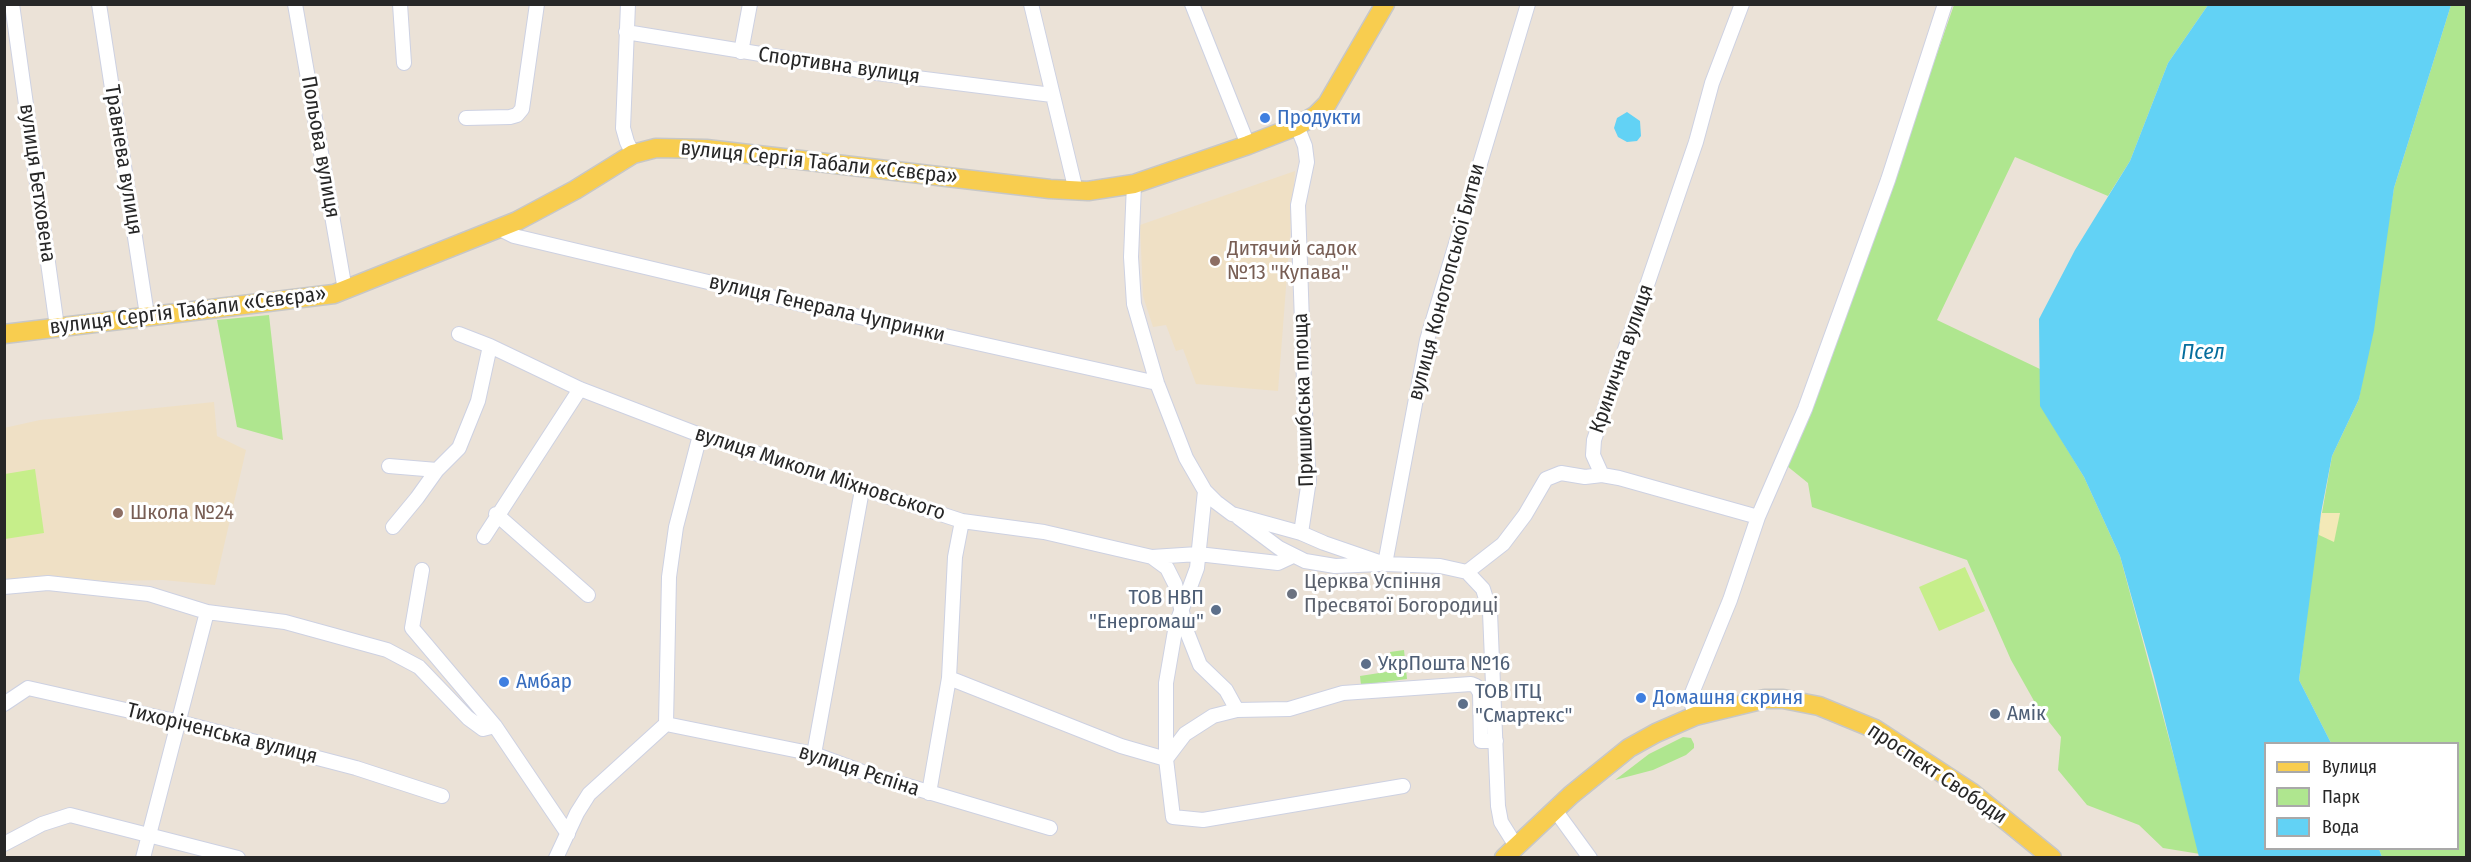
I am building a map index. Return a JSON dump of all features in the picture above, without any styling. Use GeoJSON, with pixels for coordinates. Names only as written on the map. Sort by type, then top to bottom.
{"type":"FeatureCollection","features":[{"type":"Feature","properties":{"kind":"main road","name":"вулиця Сергія Табали «Сєвєра»"},"geometry":{"type":"LineString","coordinates":[[4,334],[147,315],[317,297],[345,290],[544,207],[633,154],[656,148],[684,147],[1076,191],[1102,190],[1134,184],[1248,145],[1297,126],[1316,115],[1327,104],[1385,4]]}},
{"type":"Feature","properties":{"kind":"main road","name":"проспект Свободи"},"geometry":{"type":"LineString","coordinates":[[1510,852],[1555,810],[1629,748],[1695,716],[1765,699],[1784,699],[1819,706],[1851,718],[1900,744],[1971,792],[2052,858]]}},
{"type":"Feature","properties":{"kind":"street","name":"вулиця Бетховена"},"geometry":{"type":"LineString","coordinates":[[12,4],[57,327]]}},
{"type":"Feature","properties":{"kind":"street","name":"Травнева вулиця"},"geometry":{"type":"LineString","coordinates":[[99,4],[147,315]]}},
{"type":"Feature","properties":{"kind":"street","name":"Польова вулиця"},"geometry":{"type":"LineString","coordinates":[[295,4],[345,290]]}},
{"type":"Feature","properties":{"kind":"street"},"geometry":{"type":"LineString","coordinates":[[400,4],[404,63]]}},
{"type":"Feature","properties":{"kind":"street"},"geometry":{"type":"LineString","coordinates":[[466,118],[510,117],[522,109],[537,4]]}},
{"type":"Feature","properties":{"kind":"street"},"geometry":{"type":"LineString","coordinates":[[628,4],[623,128],[633,154]]}},
{"type":"Feature","properties":{"kind":"street"},"geometry":{"type":"LineString","coordinates":[[741,52],[750,4]]}},
{"type":"Feature","properties":{"kind":"street"},"geometry":{"type":"LineString","coordinates":[[1031,4],[1076,191]]}},
{"type":"Feature","properties":{"kind":"street"},"geometry":{"type":"LineString","coordinates":[[1192,4],[1248,145]]}},
{"type":"Feature","properties":{"kind":"street","name":"вулиця Конотопської Битви"},"geometry":{"type":"LineString","coordinates":[[1384,564],[1427,340],[1528,4]]}},
{"type":"Feature","properties":{"kind":"street","name":"Кринична вулиця"},"geometry":{"type":"LineString","coordinates":[[1602,475],[1593,454],[1594,440],[1696,142],[1712,83],[1742,4]]}},
{"type":"Feature","properties":{"kind":"street"},"geometry":{"type":"LineString","coordinates":[[1695,716],[1690,698],[1730,600],[1758,517],[1809,398],[1888,180],[1945,4]]}},
{"type":"Feature","properties":{"kind":"street","name":"Спортивна вулиця"},"geometry":{"type":"LineString","coordinates":[[626,32],[877,73],[1052,95]]}},
{"type":"Feature","properties":{"kind":"street","name":"Пришибська площа"},"geometry":{"type":"LineString","coordinates":[[1297,126],[1305,146],[1307,162],[1298,205],[1305,441],[1309,480],[1301,533]]}},
{"type":"Feature","properties":{"kind":"street"},"geometry":{"type":"LineString","coordinates":[[1134,184],[1131,258],[1134,304],[1157,383],[1186,458],[1205,491],[1232,514],[1293,556],[1319,565],[1440,566],[1467,572],[1483,589],[1490,612],[1499,815],[1510,852]]}},
{"type":"Feature","properties":{"kind":"street","name":"вулиця Генерала Чупринки"},"geometry":{"type":"LineString","coordinates":[[498,228],[514,236],[1157,383]]}},
{"type":"Feature","properties":{"kind":"street","name":"вулиця Миколи Міхновського"},"geometry":{"type":"LineString","coordinates":[[459,334],[490,346],[580,389],[700,435],[962,521],[1044,532],[1152,557],[1198,555],[1278,563],[1293,556]]}},
{"type":"Feature","properties":{"kind":"street"},"geometry":{"type":"LineString","coordinates":[[393,527],[437,470],[459,448],[478,401],[490,346]]}},
{"type":"Feature","properties":{"kind":"street"},"geometry":{"type":"LineString","coordinates":[[484,537],[496,514],[580,389]]}},
{"type":"Feature","properties":{"kind":"street"},"geometry":{"type":"LineString","coordinates":[[556,858],[589,794],[666,724],[669,577],[676,527],[700,435]]}},
{"type":"Feature","properties":{"kind":"street"},"geometry":{"type":"LineString","coordinates":[[389,466],[437,470]]}},
{"type":"Feature","properties":{"kind":"street"},"geometry":{"type":"LineString","coordinates":[[1467,572],[1508,539],[1546,479],[1561,472],[1585,477],[1602,475],[1758,517]]}},
{"type":"Feature","properties":{"kind":"street"},"geometry":{"type":"LineString","coordinates":[[814,754],[862,490]]}},
{"type":"Feature","properties":{"kind":"street"},"geometry":{"type":"LineString","coordinates":[[1205,491],[1194,580],[1182,607],[1171,643],[1166,683],[1166,759],[1173,817],[1203,820],[1404,786]]}},
{"type":"Feature","properties":{"kind":"street"},"geometry":{"type":"LineString","coordinates":[[496,514],[588,595]]}},
{"type":"Feature","properties":{"kind":"street"},"geometry":{"type":"LineString","coordinates":[[1232,514],[1301,533],[1384,564]]}},
{"type":"Feature","properties":{"kind":"street"},"geometry":{"type":"LineString","coordinates":[[929,793],[949,678],[955,557],[962,521]]}},
{"type":"Feature","properties":{"kind":"street"},"geometry":{"type":"LineString","coordinates":[[1152,557],[1167,568],[1175,584],[1187,632],[1200,665],[1226,690],[1237,710]]}},
{"type":"Feature","properties":{"kind":"street"},"geometry":{"type":"LineString","coordinates":[[422,570],[412,628],[495,726],[568,834]]}},
{"type":"Feature","properties":{"kind":"street"},"geometry":{"type":"LineString","coordinates":[[4,587],[48,583],[150,594],[207,612],[285,622],[387,650],[419,667],[468,718],[483,729],[495,726]]}},
{"type":"Feature","properties":{"kind":"street"},"geometry":{"type":"LineString","coordinates":[[142,858],[207,612]]}},
{"type":"Feature","properties":{"kind":"street"},"geometry":{"type":"LineString","coordinates":[[949,678],[1121,746],[1166,759]]}},
{"type":"Feature","properties":{"kind":"street"},"geometry":{"type":"LineString","coordinates":[[1166,759],[1185,734],[1196,725],[1213,716],[1237,710],[1288,709],[1343,693],[1471,684],[1476,686],[1480,693],[1481,741],[1496,741]]}},
{"type":"Feature","properties":{"kind":"street","name":"Тихоріченська вулиця"},"geometry":{"type":"LineString","coordinates":[[4,704],[28,688],[178,722],[356,768],[442,796]]}},
{"type":"Feature","properties":{"kind":"street","name":"вулиця Рєпіна"},"geometry":{"type":"LineString","coordinates":[[666,724],[814,754],[871,775],[1050,828]]}},
{"type":"Feature","properties":{"kind":"street"},"geometry":{"type":"LineString","coordinates":[[1555,810],[1590,858]]}},
{"type":"Feature","properties":{"kind":"street"},"geometry":{"type":"LineString","coordinates":[[4,844],[42,824],[70,815],[238,858]]}},
{"type":"Feature","properties":{"kind":"shaded area","name":"Дитячий садок №13 \"Купава\""},"geometry":{"type":"Polygon","coordinates":[[[1295,171],[1278,391],[1196,384],[1183,349],[1176,351],[1166,325],[1153,327],[1143,296],[1140,225],[1295,171]]]}},
{"type":"Feature","properties":{"kind":"shaded area","name":"Школа №24"},"geometry":{"type":"Polygon","coordinates":[[[214,402],[217,436],[246,450],[215,585],[163,580],[106,581],[56,577],[5,580],[4,428],[40,420],[214,402]]]}},
{"type":"Feature","properties":{"kind":"green space"},"geometry":{"type":"Polygon","coordinates":[[[1954,5],[2208,5],[2168,63],[2130,161],[2108,196],[2015,157],[1937,320],[2040,369],[2041,406],[2084,477],[2120,556],[2200,854],[2163,848],[2139,825],[2087,805],[2058,770],[2061,737],[2038,708],[2011,660],[1967,560],[1812,507],[1808,483],[1787,466],[1827,367],[1954,5]]]}},
{"type":"Feature","properties":{"kind":"green space"},"geometry":{"type":"Polygon","coordinates":[[[2451,5],[2466,5],[2466,857],[2382,857],[2379,850],[2459,850],[2459,742],[2330,742],[2299,680],[2313,564],[2332,456],[2359,399],[2394,188],[2451,5]]]}},
{"type":"Feature","properties":{"kind":"green space"},"geometry":{"type":"Polygon","coordinates":[[[269,315],[283,440],[237,427],[217,320],[269,315]]]}},
{"type":"Feature","properties":{"kind":"green space"},"geometry":{"type":"Polygon","coordinates":[[[35,469],[44,533],[5,539],[5,474],[35,469]]]}},
{"type":"Feature","properties":{"kind":"green space"},"geometry":{"type":"Polygon","coordinates":[[[1965,567],[1985,611],[1939,631],[1919,587],[1965,567]]]}},
{"type":"Feature","properties":{"kind":"green space"},"geometry":{"type":"Polygon","coordinates":[[[1404,650],[1407,679],[1361,685],[1360,676],[1392,671],[1390,652],[1404,650]]]}},
{"type":"Feature","properties":{"kind":"green space"},"geometry":{"type":"Polygon","coordinates":[[[1683,737],[1691,738],[1694,744],[1694,748],[1686,755],[1653,770],[1615,780],[1649,754],[1683,737]]]}},
{"type":"Feature","properties":{"kind":"sand"},"geometry":{"type":"Polygon","coordinates":[[[2321,513],[2340,513],[2334,542],[2319,535],[2321,513]]]}},
{"type":"Feature","properties":{"kind":"water","name":"Псел"},"geometry":{"type":"Polygon","coordinates":[[[2208,5],[2451,5],[2394,188],[2374,330],[2359,399],[2332,456],[2321,513],[2299,680],[2330,742],[2264,742],[2264,850],[2379,850],[2382,857],[2199,857],[2154,677],[2120,556],[2084,477],[2040,406],[2039,319],[2075,250],[2130,161],[2168,63],[2208,5]]]}},
{"type":"Feature","properties":{"kind":"water"},"geometry":{"type":"Polygon","coordinates":[[[1627,112],[1640,121],[1641,136],[1637,141],[1627,142],[1618,137],[1614,128],[1617,118],[1627,112]]]}},
{"type":"Feature","properties":{"kind":"place","name":"Продукти"},"geometry":{"type":"Point","coordinates":[1265,118]}},
{"type":"Feature","properties":{"kind":"place","name":"Дитячий садок №13 \"Купава\""},"geometry":{"type":"Point","coordinates":[1215,261]}},
{"type":"Feature","properties":{"kind":"place","name":"Школа №24"},"geometry":{"type":"Point","coordinates":[118,513]}},
{"type":"Feature","properties":{"kind":"place","name":"Церква Успіння Пресвятої Богородиці"},"geometry":{"type":"Point","coordinates":[1292,594]}},
{"type":"Feature","properties":{"kind":"place","name":"ТОВ НВП \"Енергомаш\""},"geometry":{"type":"Point","coordinates":[1216,610]}},
{"type":"Feature","properties":{"kind":"place","name":"УкрПошта №16"},"geometry":{"type":"Point","coordinates":[1366,664]}},
{"type":"Feature","properties":{"kind":"place","name":"Амбар"},"geometry":{"type":"Point","coordinates":[504,682]}},
{"type":"Feature","properties":{"kind":"place","name":"Домашня скриня"},"geometry":{"type":"Point","coordinates":[1641,698]}},
{"type":"Feature","properties":{"kind":"place","name":"ТОВ ІТЦ \"Смартекс\""},"geometry":{"type":"Point","coordinates":[1463,704]}},
{"type":"Feature","properties":{"kind":"place","name":"Амік"},"geometry":{"type":"Point","coordinates":[1995,714]}}]}
